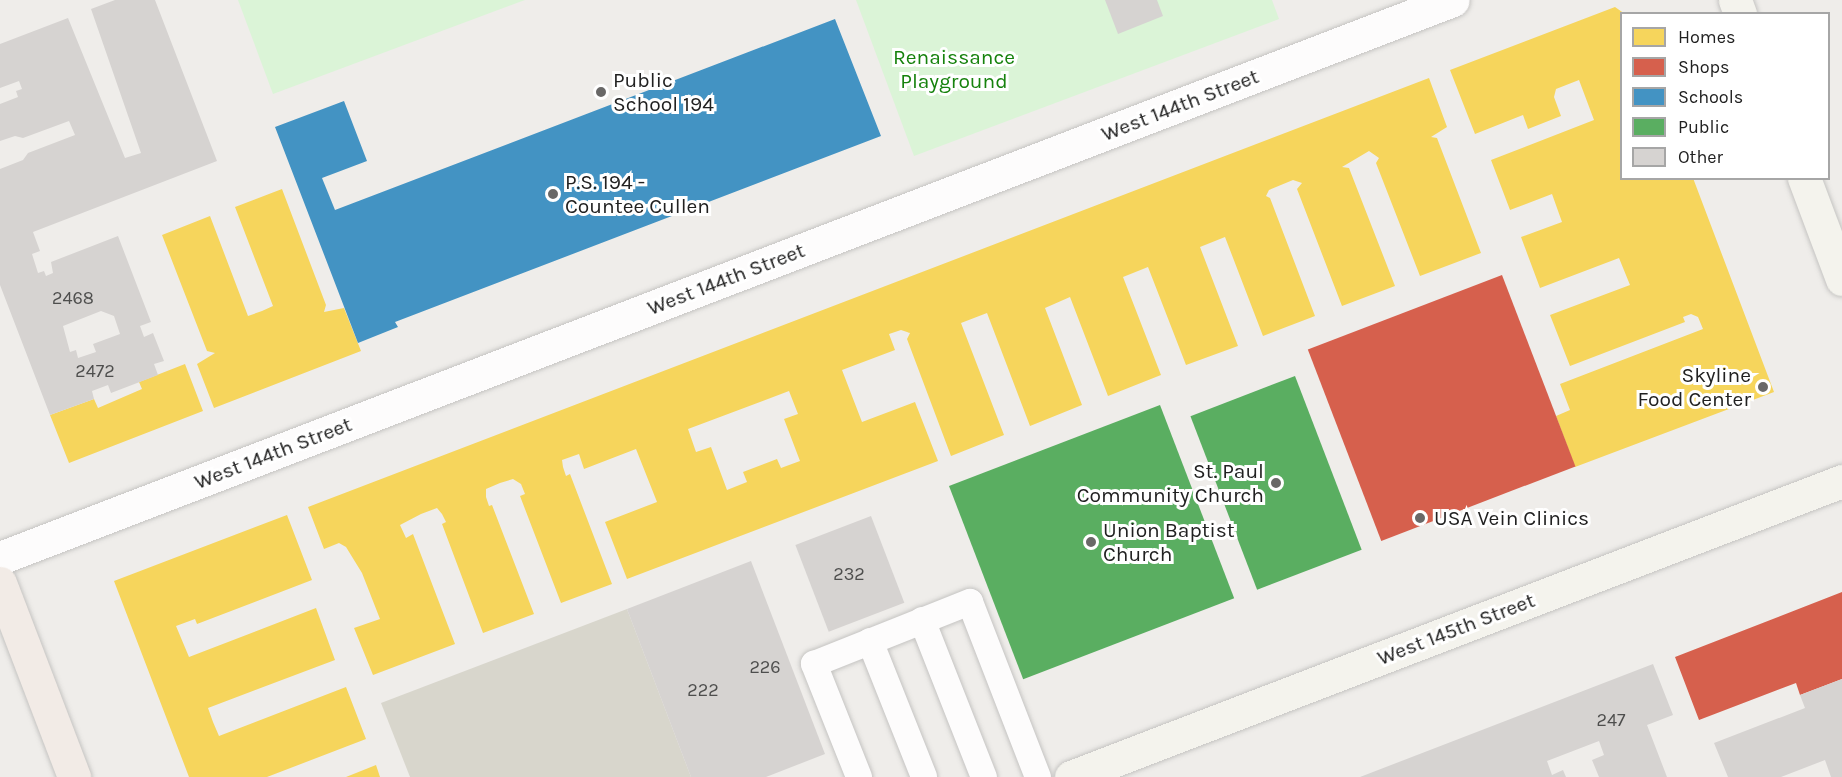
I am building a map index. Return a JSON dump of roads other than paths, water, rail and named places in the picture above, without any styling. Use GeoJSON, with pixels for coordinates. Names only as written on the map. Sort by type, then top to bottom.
{"type":"FeatureCollection","features":[{"type":"Feature","properties":{"kind":"main road"},"geometry":{"type":"LineString","coordinates":[[1805,180],[1842,279]]}},
{"type":"Feature","properties":{"kind":"main road","name":"West 145th Street"},"geometry":{"type":"LineString","coordinates":[[1071,777],[1842,481]]}},
{"type":"Feature","properties":{"kind":"main road"},"geometry":{"type":"LineString","coordinates":[[0,583],[74,777]]}},
{"type":"Feature","properties":{"kind":"street","name":"West 144th Street"},"geometry":{"type":"LineString","coordinates":[[0,558],[1453,0]]}},
{"type":"Feature","properties":{"kind":"lane"},"geometry":{"type":"LineString","coordinates":[[859,777],[814,664],[970,602],[1038,777]]}},
{"type":"Feature","properties":{"kind":"lane"},"geometry":{"type":"LineString","coordinates":[[922,620],[984,777]]}},
{"type":"Feature","properties":{"kind":"lane"},"geometry":{"type":"LineString","coordinates":[[870,641],[924,777]]}},
{"type":"Feature","properties":{"kind":"place","name":"Public School 194"},"geometry":{"type":"Point","coordinates":[601,92]}},
{"type":"Feature","properties":{"kind":"place","name":"P.S. 194 - Countee Cullen"},"geometry":{"type":"Point","coordinates":[553,194]}},
{"type":"Feature","properties":{"kind":"place","name":"Skyline Food Center"},"geometry":{"type":"Point","coordinates":[1763,387]}},
{"type":"Feature","properties":{"kind":"place","name":"St. Paul Community Church"},"geometry":{"type":"Point","coordinates":[1276,483]}},
{"type":"Feature","properties":{"kind":"place","name":"USA Vein Clinics"},"geometry":{"type":"Point","coordinates":[1420,518]}},
{"type":"Feature","properties":{"kind":"place","name":"Union Baptist Church"},"geometry":{"type":"Point","coordinates":[1091,542]}},
{"type":"Feature","properties":{"kind":"park label","name":"Renaissance Playground"},"geometry":{"type":"Point","coordinates":[954,69]}}]}
